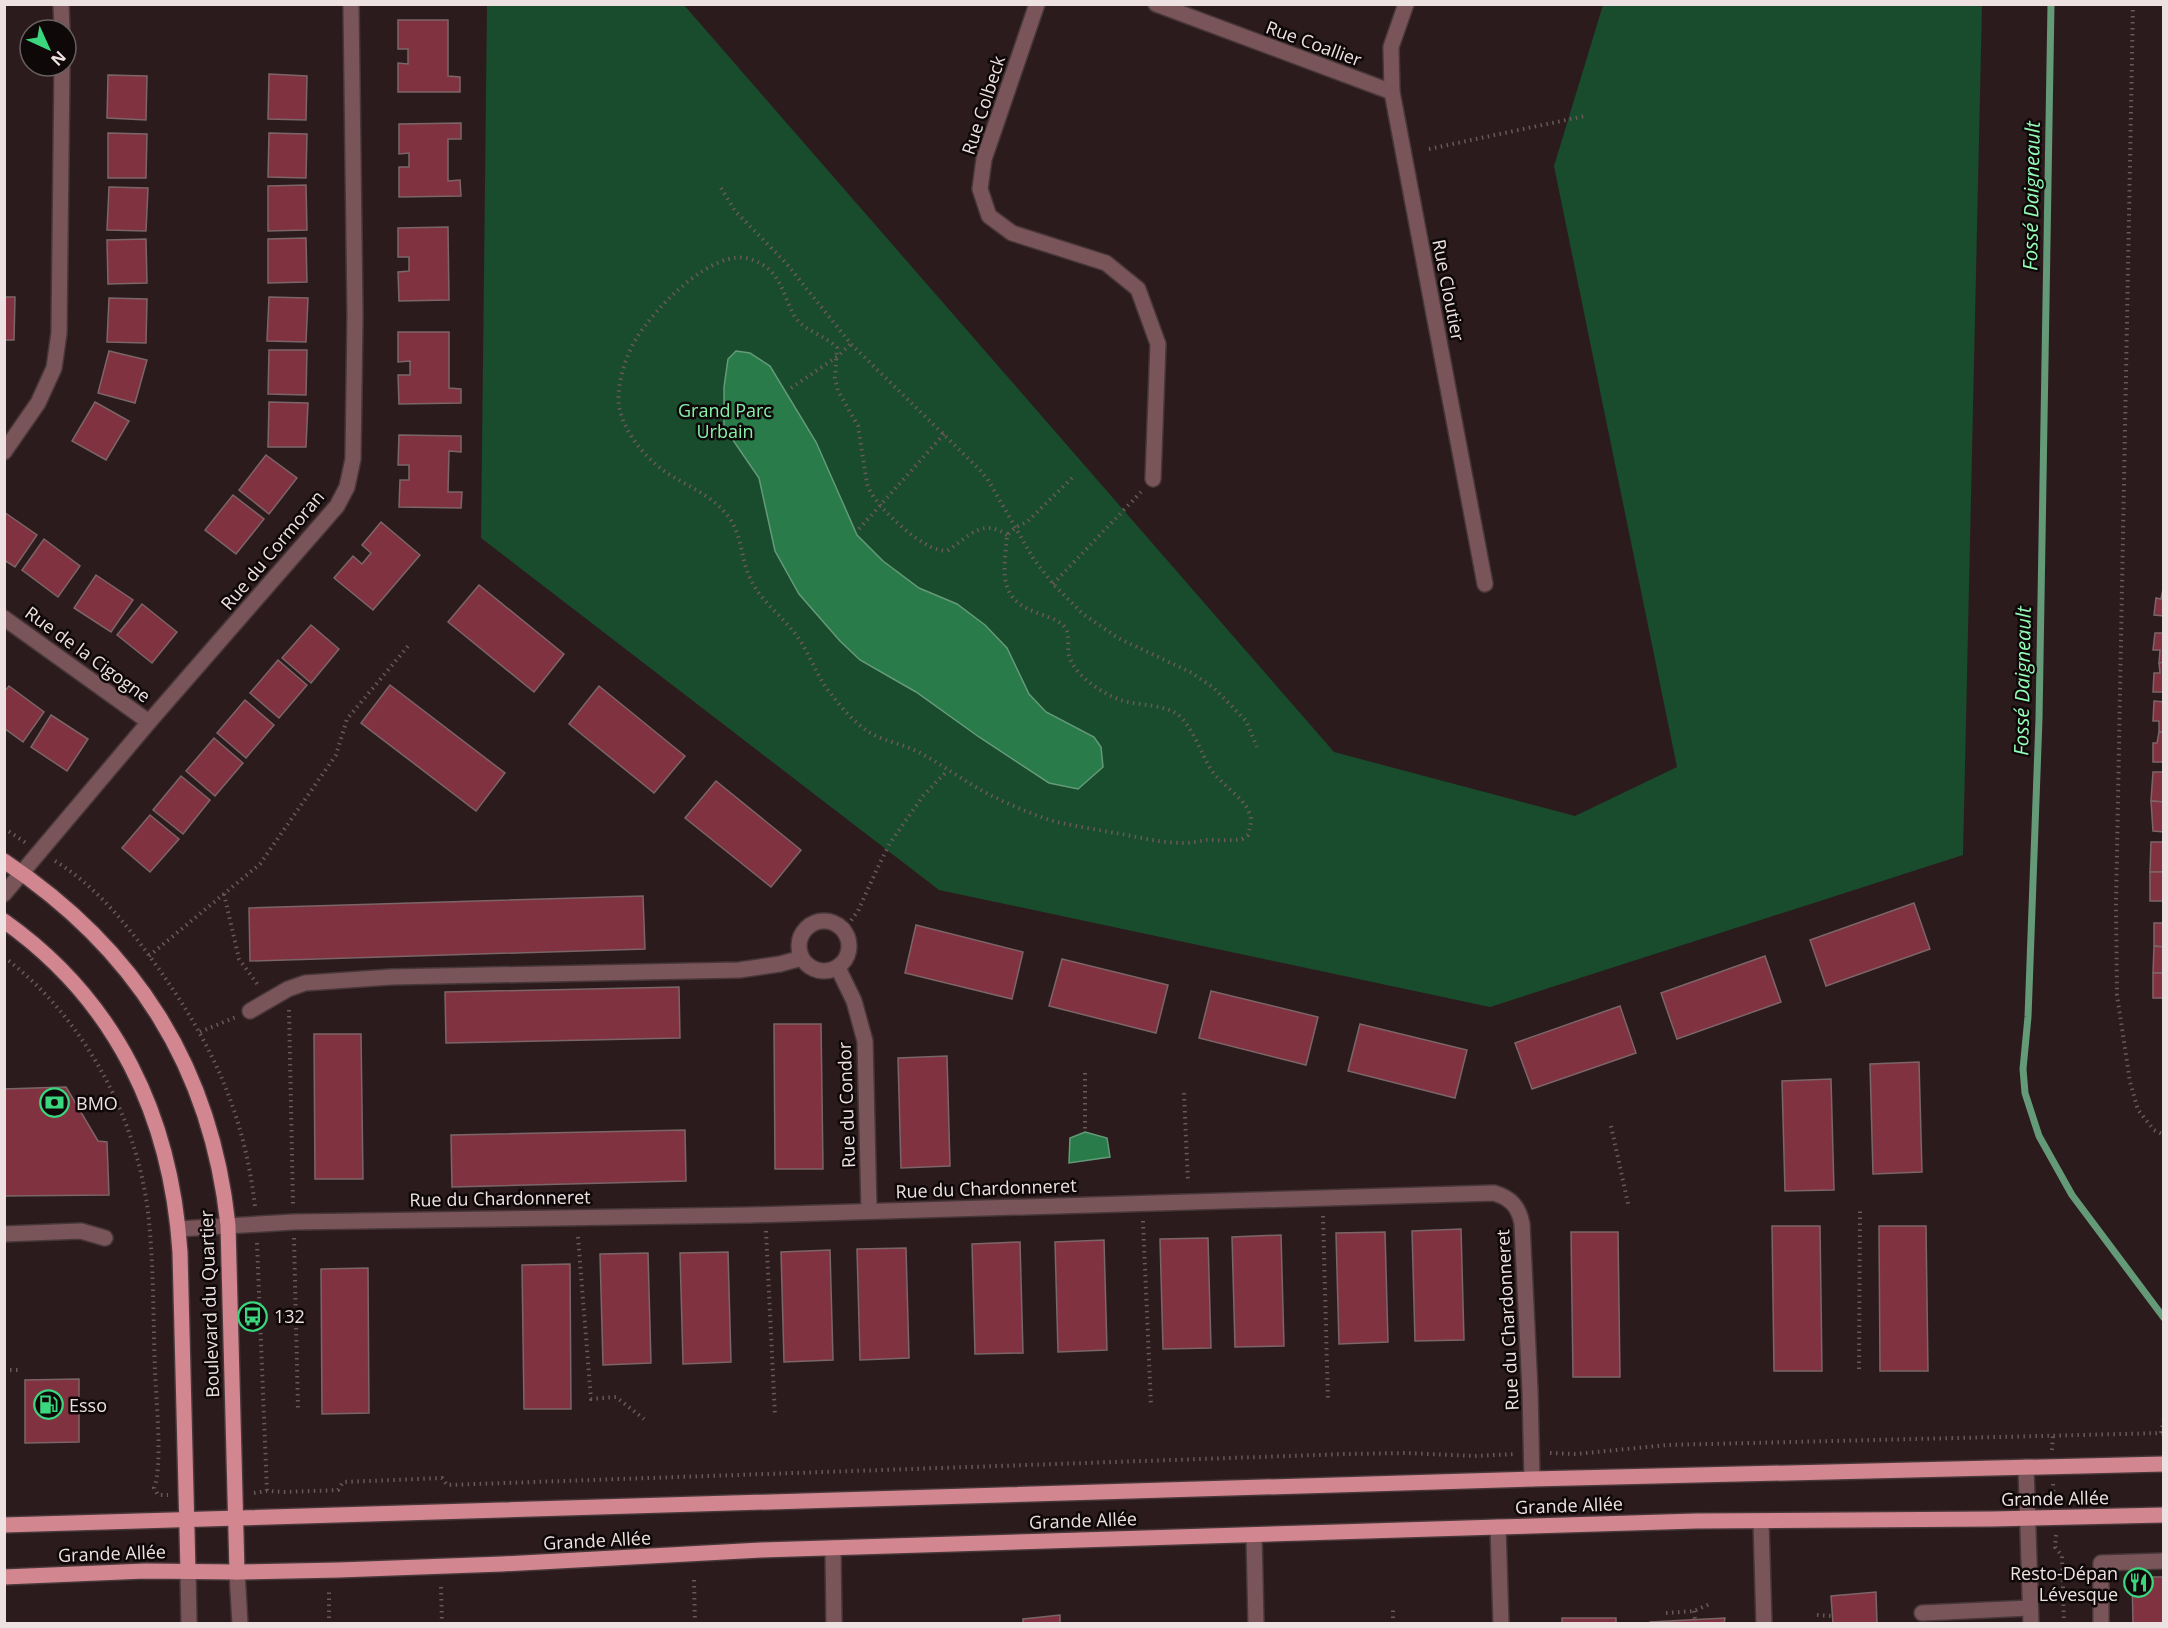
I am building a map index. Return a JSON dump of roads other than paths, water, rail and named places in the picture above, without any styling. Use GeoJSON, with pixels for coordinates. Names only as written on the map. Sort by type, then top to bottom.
{"type":"FeatureCollection","features":[{"type":"Feature","properties":{"kind":"main road","name":"Boulevard du Quartier"},"geometry":{"type":"LineString","coordinates":[[4,861],[54,896],[99,938],[139,987],[169,1031],[204,1110],[219,1168],[228,1226],[237,1572]]}},
{"type":"Feature","properties":{"kind":"main road","name":"Boulevard du Quartier"},"geometry":{"type":"LineString","coordinates":[[4,921],[41,951],[74,984],[101,1018],[125,1055],[149,1103],[160,1134],[175,1200],[178,1229],[188,1571]]}},
{"type":"Feature","properties":{"kind":"main road","name":"Grande Allée"},"geometry":{"type":"LineString","coordinates":[[4,1525],[1532,1479],[2163,1464]]}},
{"type":"Feature","properties":{"kind":"main road","name":"Grande Allée"},"geometry":{"type":"LineString","coordinates":[[4,1576],[502,1564],[833,1548],[1696,1521],[2028,1519],[2163,1515]]}},
{"type":"Feature","properties":{"kind":"street","name":"Rue du Cormoran"},"geometry":{"type":"LineString","coordinates":[[4,894],[149,722],[337,506],[347,486],[352,459],[356,315],[351,4]]}},
{"type":"Feature","properties":{"kind":"street","name":"Rue Colbeck"},"geometry":{"type":"LineString","coordinates":[[1036,4],[984,159],[980,189],[989,216],[1012,233],[1106,263],[1138,290],[1158,344],[1153,479]]}},
{"type":"Feature","properties":{"kind":"street","name":"Rue Coallier"},"geometry":{"type":"LineString","coordinates":[[1156,4],[1392,92]]}},
{"type":"Feature","properties":{"kind":"street","name":"Rue Cloutier"},"geometry":{"type":"LineString","coordinates":[[1406,4],[1391,47],[1392,92],[1485,584]]}},
{"type":"Feature","properties":{"kind":"street"},"geometry":{"type":"LineString","coordinates":[[4,452],[38,403],[54,368],[59,333],[62,78]]}},
{"type":"Feature","properties":{"kind":"street","name":"Rue de la Cigogne"},"geometry":{"type":"LineString","coordinates":[[4,618],[149,722]]}},
{"type":"Feature","properties":{"kind":"street"},"geometry":{"type":"LineString","coordinates":[[832,922],[844,930],[850,949],[845,961],[838,968],[824,972],[818,971],[806,964],[802,958],[799,952],[802,932],[813,923],[832,922]]}},
{"type":"Feature","properties":{"kind":"street"},"geometry":{"type":"LineString","coordinates":[[250,1011],[288,989],[305,983],[391,977],[738,970],[780,964],[802,958]]}},
{"type":"Feature","properties":{"kind":"street","name":"Rue du Condor"},"geometry":{"type":"LineString","coordinates":[[838,968],[852,995],[865,1041],[869,1211]]}},
{"type":"Feature","properties":{"kind":"street","name":"Rue du Chardonneret"},"geometry":{"type":"LineString","coordinates":[[178,1229],[293,1222],[765,1214],[1494,1193],[1504,1196],[1515,1204],[1522,1224],[1532,1479]]}},
{"type":"Feature","properties":{"kind":"street"},"geometry":{"type":"LineString","coordinates":[[4,1234],[81,1231],[105,1238]]}},
{"type":"Feature","properties":{"kind":"street"},"geometry":{"type":"LineString","coordinates":[[1922,1613],[2030,1616],[2026,1467]]}},
{"type":"Feature","properties":{"kind":"street"},"geometry":{"type":"LineString","coordinates":[[1761,1522],[1764,1623]]}},
{"type":"Feature","properties":{"kind":"street"},"geometry":{"type":"LineString","coordinates":[[1498,1527],[1501,1623]]}},
{"type":"Feature","properties":{"kind":"street"},"geometry":{"type":"LineString","coordinates":[[1254,1535],[1256,1623]]}},
{"type":"Feature","properties":{"kind":"street"},"geometry":{"type":"LineString","coordinates":[[833,1548],[834,1623]]}},
{"type":"Feature","properties":{"kind":"street"},"geometry":{"type":"LineString","coordinates":[[2101,1623],[2101,1563],[2163,1561]]}},
{"type":"Feature","properties":{"kind":"street"},"geometry":{"type":"LineString","coordinates":[[188,1571],[189,1623]]}},
{"type":"Feature","properties":{"kind":"street"},"geometry":{"type":"LineString","coordinates":[[237,1572],[240,1623]]}},
{"type":"Feature","properties":{"kind":"waterway","name":"Fossé Daigneault"},"geometry":{"type":"LineString","coordinates":[[2051,4],[2039,719],[2028,1017],[2023,1069],[2025,1093],[2039,1136],[2072,1195],[2164,1318]]}},
{"type":"Feature","properties":{"kind":"place","name":"BMO"},"geometry":{"type":"Point","coordinates":[55,1103]}},
{"type":"Feature","properties":{"kind":"place","name":"132"},"geometry":{"type":"Point","coordinates":[253,1316]}},
{"type":"Feature","properties":{"kind":"place","name":"Esso"},"geometry":{"type":"Point","coordinates":[48,1405]}},
{"type":"Feature","properties":{"kind":"place","name":"Resto-Dépan Lévesque"},"geometry":{"type":"Point","coordinates":[2139,1583]}},
{"type":"Feature","properties":{"kind":"park label","name":"Grand Parc Urbain"},"geometry":{"type":"Point","coordinates":[725,420]}}]}
